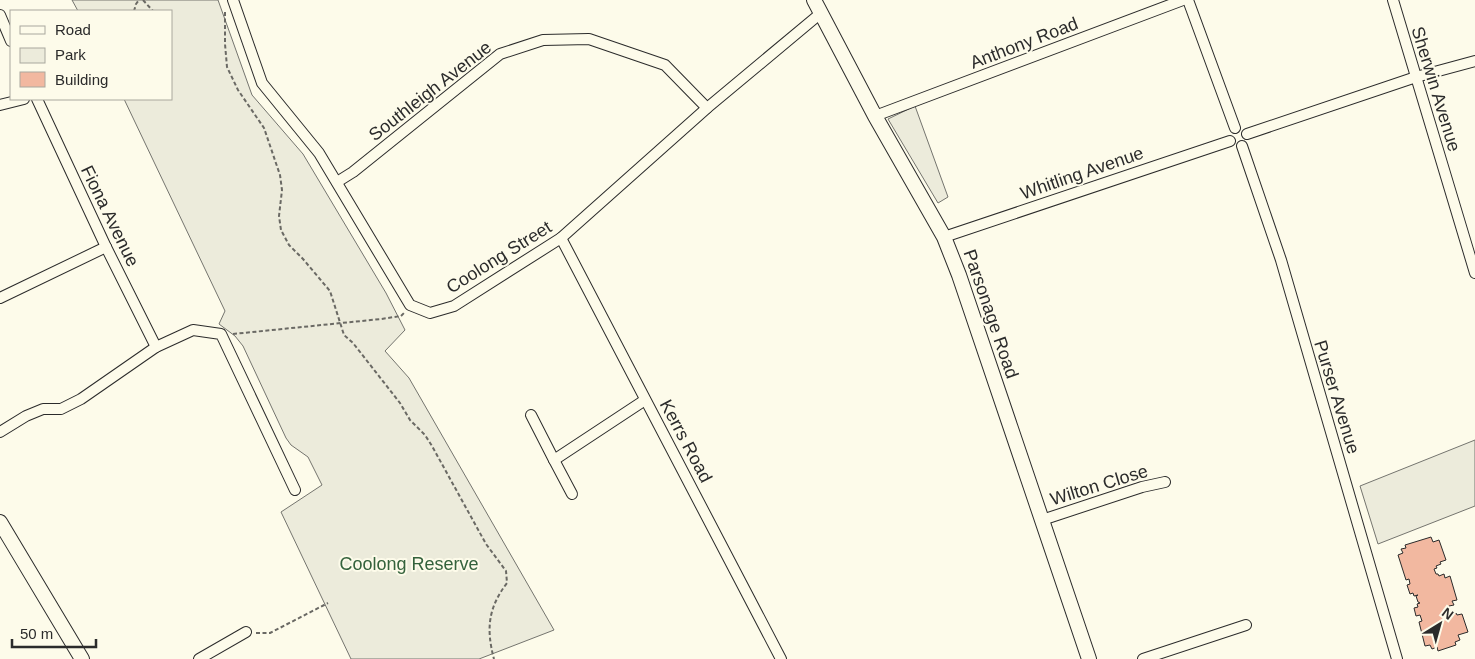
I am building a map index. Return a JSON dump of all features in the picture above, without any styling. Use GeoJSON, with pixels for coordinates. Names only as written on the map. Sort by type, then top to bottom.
{"type":"FeatureCollection","features":[{"type":"Feature","properties":{"kind":"street"},"geometry":{"type":"LineString","coordinates":[[233,0],[262,83],[312,142],[410,304]]}},
{"type":"Feature","properties":{"kind":"street","name":"Parsonage Road"},"geometry":{"type":"LineString","coordinates":[[814,0],[875,116],[944,237],[959,275],[1089,659]]}},
{"type":"Feature","properties":{"kind":"street","name":"Anthony Road"},"geometry":{"type":"LineString","coordinates":[[875,116],[1184,0]]}},
{"type":"Feature","properties":{"kind":"street"},"geometry":{"type":"LineString","coordinates":[[1188,0],[1235,128]]}},
{"type":"Feature","properties":{"kind":"street","name":"Sherwin Avenue"},"geometry":{"type":"LineString","coordinates":[[1392,0],[1475,274]]}},
{"type":"Feature","properties":{"kind":"street","name":"Coolong Street"},"geometry":{"type":"LineString","coordinates":[[410,304],[430,313],[454,306],[561,238],[707,108],[821,13]]}},
{"type":"Feature","properties":{"kind":"street"},"geometry":{"type":"LineString","coordinates":[[0,15],[10,39]]}},
{"type":"Feature","properties":{"kind":"street","name":"Southleigh Avenue"},"geometry":{"type":"LineString","coordinates":[[337,182],[353,172],[500,54],[543,40],[589,39],[665,65],[707,108]]}},
{"type":"Feature","properties":{"kind":"street"},"geometry":{"type":"LineString","coordinates":[[1247,134],[1416,77],[1475,60]]}},
{"type":"Feature","properties":{"kind":"street"},"geometry":{"type":"LineString","coordinates":[[0,105],[20,100]]}},
{"type":"Feature","properties":{"kind":"street","name":"Fiona Avenue"},"geometry":{"type":"LineString","coordinates":[[37,100],[106,247],[156,347]]}},
{"type":"Feature","properties":{"kind":"street"},"geometry":{"type":"LineString","coordinates":[[1235,128],[1242,129],[1247,134]]}},
{"type":"Feature","properties":{"kind":"street"},"geometry":{"type":"LineString","coordinates":[[1235,128],[1230,134],[1230,140],[1235,146],[1242,146],[1246,142],[1247,134]]}},
{"type":"Feature","properties":{"kind":"street","name":"Whitling Avenue"},"geometry":{"type":"LineString","coordinates":[[944,237],[1230,140]]}},
{"type":"Feature","properties":{"kind":"street","name":"Purser Avenue"},"geometry":{"type":"LineString","coordinates":[[1242,146],[1281,260],[1397,659]]}},
{"type":"Feature","properties":{"kind":"street","name":"Kerrs Road"},"geometry":{"type":"LineString","coordinates":[[561,238],[781,659]]}},
{"type":"Feature","properties":{"kind":"street"},"geometry":{"type":"LineString","coordinates":[[0,298],[106,247]]}},
{"type":"Feature","properties":{"kind":"street"},"geometry":{"type":"LineString","coordinates":[[0,432],[26,416],[42,409],[61,409],[81,399],[156,347],[193,330],[221,334],[294,490]]}},
{"type":"Feature","properties":{"kind":"street"},"geometry":{"type":"LineString","coordinates":[[554,460],[646,400]]}},
{"type":"Feature","properties":{"kind":"street"},"geometry":{"type":"LineString","coordinates":[[531,415],[572,494]]}},
{"type":"Feature","properties":{"kind":"street","name":"Wilton Close"},"geometry":{"type":"LineString","coordinates":[[1042,520],[1142,486],[1165,482]]}},
{"type":"Feature","properties":{"kind":"street"},"geometry":{"type":"LineString","coordinates":[[0,522],[82,659]]}},
{"type":"Feature","properties":{"kind":"street"},"geometry":{"type":"LineString","coordinates":[[1143,659],[1246,625]]}},
{"type":"Feature","properties":{"kind":"street"},"geometry":{"type":"LineString","coordinates":[[199,659],[246,632]]}},
{"type":"Feature","properties":{"kind":"path"},"geometry":{"type":"LineString","coordinates":[[134,10],[136,4],[141,0],[152,10]]}},
{"type":"Feature","properties":{"kind":"path"},"geometry":{"type":"LineString","coordinates":[[224,7],[226,14],[225,44],[227,67],[238,90],[264,128],[280,175],[282,190],[279,216],[281,230],[289,244],[330,291],[344,334],[400,403],[410,420],[425,435],[486,544],[506,571],[507,583],[496,597],[491,616],[489,638],[494,659]]}},
{"type":"Feature","properties":{"kind":"path"},"geometry":{"type":"LineString","coordinates":[[221,334],[401,316],[410,304]]}},
{"type":"Feature","properties":{"kind":"path"},"geometry":{"type":"LineString","coordinates":[[246,632],[270,633],[328,603]]}},
{"type":"Feature","properties":{"kind":"green space","name":"Coolong Reserve"},"geometry":{"type":"Polygon","coordinates":[[[72,0],[218,0],[252,95],[303,154],[386,293],[405,330],[385,351],[409,378],[554,630],[479,659],[351,659],[281,512],[322,485],[308,457],[291,445],[286,438],[243,346],[235,336],[219,324],[225,311],[124,100],[172,100],[172,10],[77,10],[72,0]]]}},
{"type":"Feature","properties":{"kind":"green space"},"geometry":{"type":"Polygon","coordinates":[[[915,106],[948,197],[938,203],[888,119],[915,106]]]}},
{"type":"Feature","properties":{"kind":"green space"},"geometry":{"type":"Polygon","coordinates":[[[1475,440],[1475,506],[1378,544],[1360,486],[1475,440]]]}},
{"type":"Feature","properties":{"kind":"building"},"geometry":{"type":"Polygon","coordinates":[[[1431,537],[1433,542],[1439,540],[1446,560],[1436,566],[1437,568],[1434,569],[1436,574],[1439,576],[1444,574],[1445,578],[1450,576],[1457,600],[1452,601],[1454,605],[1449,606],[1448,613],[1462,614],[1468,632],[1458,635],[1460,640],[1455,642],[1456,645],[1438,651],[1437,647],[1432,649],[1430,645],[1425,646],[1419,622],[1422,621],[1420,615],[1416,616],[1414,608],[1418,607],[1417,604],[1420,603],[1416,596],[1418,595],[1410,594],[1407,585],[1410,584],[1409,579],[1406,580],[1398,555],[1403,553],[1401,549],[1406,548],[1405,545],[1431,537]]]}}]}
